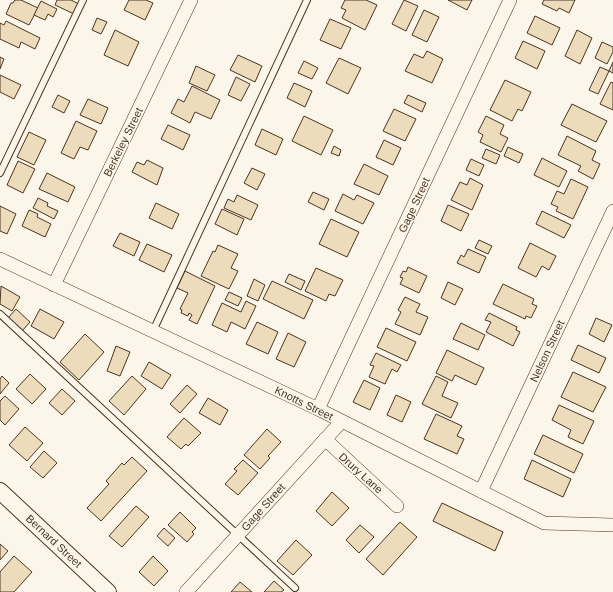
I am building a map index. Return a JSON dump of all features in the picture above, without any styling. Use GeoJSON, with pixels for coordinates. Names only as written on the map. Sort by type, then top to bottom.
{"type":"FeatureCollection","features":[{"type":"Feature","properties":{"kind":"street","name":"Berkeley Street"},"geometry":{"type":"LineString","coordinates":[[54,285],[191,0]]}},
{"type":"Feature","properties":{"kind":"street","name":"Gage Street"},"geometry":{"type":"LineString","coordinates":[[318,409],[510,0]]}},
{"type":"Feature","properties":{"kind":"street","name":"Nelson Street"},"geometry":{"type":"LineString","coordinates":[[481,492],[613,212]]}},
{"type":"Feature","properties":{"kind":"street","name":"Knotts Street"},"geometry":{"type":"LineString","coordinates":[[0,259],[318,409],[341,422],[544,523],[613,525]]}},
{"type":"Feature","properties":{"kind":"street","name":"Gage Street"},"geometry":{"type":"LineString","coordinates":[[186,592],[341,422]]}},
{"type":"Feature","properties":{"kind":"street","name":"Drury Lane"},"geometry":{"type":"LineString","coordinates":[[325,439],[397,506]]}},
{"type":"Feature","properties":{"kind":"street","name":"Bernard Street"},"geometry":{"type":"LineString","coordinates":[[0,491],[108,592]]}},
{"type":"Feature","properties":{"kind":"lane"},"geometry":{"type":"LineString","coordinates":[[0,173],[83,0]]}},
{"type":"Feature","properties":{"kind":"lane"},"geometry":{"type":"LineString","coordinates":[[152,331],[307,0]]}},
{"type":"Feature","properties":{"kind":"lane"},"geometry":{"type":"LineString","coordinates":[[0,314],[237,536],[295,588]]}},
{"type":"Feature","properties":{"kind":"building"},"geometry":{"type":"Polygon","coordinates":[[[15,0],[21,0],[38,8],[29,25],[6,14],[11,3],[15,0]]]}},
{"type":"Feature","properties":{"kind":"building"},"geometry":{"type":"Polygon","coordinates":[[[57,0],[71,0],[79,4],[74,14],[55,5],[57,0]]]}},
{"type":"Feature","properties":{"kind":"building"},"geometry":{"type":"Polygon","coordinates":[[[129,0],[146,0],[153,3],[145,20],[124,10],[129,0]]]}},
{"type":"Feature","properties":{"kind":"building"},"geometry":{"type":"Polygon","coordinates":[[[345,0],[366,0],[377,5],[365,30],[342,18],[346,10],[341,8],[345,0]]]}},
{"type":"Feature","properties":{"kind":"building"},"geometry":{"type":"Polygon","coordinates":[[[404,0],[418,6],[406,31],[392,24],[404,0]]]}},
{"type":"Feature","properties":{"kind":"building"},"geometry":{"type":"Polygon","coordinates":[[[448,0],[472,0],[467,10],[448,0]]]}},
{"type":"Feature","properties":{"kind":"building"},"geometry":{"type":"Polygon","coordinates":[[[544,0],[575,0],[569,13],[559,8],[557,11],[542,4],[544,0]]]}},
{"type":"Feature","properties":{"kind":"building"},"geometry":{"type":"Polygon","coordinates":[[[41,1],[57,9],[53,17],[48,14],[45,20],[34,15],[41,1]]]}},
{"type":"Feature","properties":{"kind":"building"},"geometry":{"type":"Polygon","coordinates":[[[424,10],[439,17],[427,42],[412,35],[424,10]]]}},
{"type":"Feature","properties":{"kind":"building"},"geometry":{"type":"Polygon","coordinates":[[[535,16],[560,28],[552,45],[527,33],[535,16]]]}},
{"type":"Feature","properties":{"kind":"building"},"geometry":{"type":"Polygon","coordinates":[[[97,18],[107,22],[101,34],[92,30],[97,18]]]}},
{"type":"Feature","properties":{"kind":"building"},"geometry":{"type":"Polygon","coordinates":[[[330,19],[351,28],[341,49],[320,40],[330,19]]]}},
{"type":"Feature","properties":{"kind":"building"},"geometry":{"type":"Polygon","coordinates":[[[6,21],[40,38],[35,49],[21,42],[19,48],[0,39],[0,23],[4,25],[6,21]]]}},
{"type":"Feature","properties":{"kind":"building"},"geometry":{"type":"Polygon","coordinates":[[[115,30],[139,42],[128,66],[104,55],[115,30]]]}},
{"type":"Feature","properties":{"kind":"building"},"geometry":{"type":"Polygon","coordinates":[[[577,30],[592,38],[580,64],[565,56],[577,30]]]}},
{"type":"Feature","properties":{"kind":"building"},"geometry":{"type":"Polygon","coordinates":[[[523,41],[545,51],[537,69],[515,58],[523,41]]]}},
{"type":"Feature","properties":{"kind":"building"},"geometry":{"type":"Polygon","coordinates":[[[602,42],[613,47],[613,52],[607,64],[595,58],[602,42]]]}},
{"type":"Feature","properties":{"kind":"building"},"geometry":{"type":"Polygon","coordinates":[[[427,51],[443,59],[432,83],[405,71],[414,54],[423,58],[427,51]]]}},
{"type":"Feature","properties":{"kind":"building"},"geometry":{"type":"Polygon","coordinates":[[[238,55],[262,66],[255,82],[230,70],[238,55]]]}},
{"type":"Feature","properties":{"kind":"building"},"geometry":{"type":"Polygon","coordinates":[[[0,57],[4,59],[0,69],[0,57]]]}},
{"type":"Feature","properties":{"kind":"building"},"geometry":{"type":"Polygon","coordinates":[[[339,58],[361,68],[348,94],[326,83],[339,58]]]}},
{"type":"Feature","properties":{"kind":"building"},"geometry":{"type":"Polygon","coordinates":[[[304,61],[318,68],[312,79],[298,73],[304,61]]]}},
{"type":"Feature","properties":{"kind":"building"},"geometry":{"type":"Polygon","coordinates":[[[613,62],[613,73],[609,71],[613,62]]]}},
{"type":"Feature","properties":{"kind":"building"},"geometry":{"type":"Polygon","coordinates":[[[196,66],[215,75],[207,91],[189,83],[196,66]]]}},
{"type":"Feature","properties":{"kind":"building"},"geometry":{"type":"Polygon","coordinates":[[[600,67],[609,71],[598,94],[589,90],[600,67]]]}},
{"type":"Feature","properties":{"kind":"building"},"geometry":{"type":"Polygon","coordinates":[[[0,75],[21,85],[14,99],[0,92],[0,75]]]}},
{"type":"Feature","properties":{"kind":"building"},"geometry":{"type":"Polygon","coordinates":[[[236,77],[250,84],[241,101],[228,95],[236,77]]]}},
{"type":"Feature","properties":{"kind":"building"},"geometry":{"type":"Polygon","coordinates":[[[505,80],[531,92],[522,111],[518,109],[512,121],[490,110],[505,80]]]}},
{"type":"Feature","properties":{"kind":"building"},"geometry":{"type":"Polygon","coordinates":[[[611,82],[613,83],[613,110],[600,104],[611,82]]]}},
{"type":"Feature","properties":{"kind":"building"},"geometry":{"type":"Polygon","coordinates":[[[294,83],[312,91],[305,107],[287,98],[294,83]]]}},
{"type":"Feature","properties":{"kind":"building"},"geometry":{"type":"Polygon","coordinates":[[[192,86],[220,100],[211,119],[195,112],[190,123],[171,113],[178,99],[184,102],[192,86]]]}},
{"type":"Feature","properties":{"kind":"building"},"geometry":{"type":"Polygon","coordinates":[[[58,95],[70,101],[64,113],[52,107],[58,95]]]}},
{"type":"Feature","properties":{"kind":"building"},"geometry":{"type":"Polygon","coordinates":[[[408,95],[426,103],[422,112],[404,103],[408,95]]]}},
{"type":"Feature","properties":{"kind":"building"},"geometry":{"type":"Polygon","coordinates":[[[88,99],[108,108],[101,124],[80,115],[88,99]]]}},
{"type":"Feature","properties":{"kind":"building"},"geometry":{"type":"Polygon","coordinates":[[[572,104],[607,121],[596,142],[561,125],[572,104]]]}},
{"type":"Feature","properties":{"kind":"building"},"geometry":{"type":"Polygon","coordinates":[[[394,109],[416,119],[405,141],[383,131],[394,109]]]}},
{"type":"Feature","properties":{"kind":"building"},"geometry":{"type":"Polygon","coordinates":[[[304,116],[333,130],[321,155],[292,141],[304,116]]]}},
{"type":"Feature","properties":{"kind":"building"},"geometry":{"type":"Polygon","coordinates":[[[486,116],[504,125],[500,134],[508,138],[501,152],[480,142],[483,135],[478,132],[486,116]]]}},
{"type":"Feature","properties":{"kind":"building"},"geometry":{"type":"Polygon","coordinates":[[[76,121],[97,131],[88,150],[80,147],[74,159],[61,153],[76,121]]]}},
{"type":"Feature","properties":{"kind":"building"},"geometry":{"type":"Polygon","coordinates":[[[168,125],[190,135],[183,150],[161,139],[168,125]]]}},
{"type":"Feature","properties":{"kind":"building"},"geometry":{"type":"Polygon","coordinates":[[[262,129],[283,139],[276,155],[255,145],[262,129]]]}},
{"type":"Feature","properties":{"kind":"building"},"geometry":{"type":"Polygon","coordinates":[[[29,132],[46,140],[34,165],[17,157],[29,132]]]}},
{"type":"Feature","properties":{"kind":"building"},"geometry":{"type":"Polygon","coordinates":[[[567,136],[596,151],[592,160],[600,164],[593,179],[578,171],[581,166],[558,155],[567,136]]]}},
{"type":"Feature","properties":{"kind":"building"},"geometry":{"type":"Polygon","coordinates":[[[384,140],[401,148],[393,165],[376,157],[384,140]]]}},
{"type":"Feature","properties":{"kind":"building"},"geometry":{"type":"Polygon","coordinates":[[[334,146],[341,150],[339,156],[331,153],[334,146]]]}},
{"type":"Feature","properties":{"kind":"building"},"geometry":{"type":"Polygon","coordinates":[[[508,147],[523,154],[519,163],[504,156],[508,147]]]}},
{"type":"Feature","properties":{"kind":"building"},"geometry":{"type":"Polygon","coordinates":[[[486,149],[500,155],[496,164],[482,158],[486,149]]]}},
{"type":"Feature","properties":{"kind":"building"},"geometry":{"type":"Polygon","coordinates":[[[542,158],[567,171],[559,187],[534,175],[542,158]]]}},
{"type":"Feature","properties":{"kind":"building"},"geometry":{"type":"Polygon","coordinates":[[[471,159],[484,165],[479,176],[466,170],[471,159]]]}},
{"type":"Feature","properties":{"kind":"building"},"geometry":{"type":"Polygon","coordinates":[[[147,160],[163,168],[157,185],[132,172],[137,162],[144,165],[147,160]]]}},
{"type":"Feature","properties":{"kind":"building"},"geometry":{"type":"Polygon","coordinates":[[[18,161],[35,169],[23,193],[7,185],[18,161]]]}},
{"type":"Feature","properties":{"kind":"building"},"geometry":{"type":"Polygon","coordinates":[[[364,164],[388,176],[379,195],[354,184],[364,164]]]}},
{"type":"Feature","properties":{"kind":"building"},"geometry":{"type":"Polygon","coordinates":[[[252,168],[265,174],[257,190],[244,183],[252,168]]]}},
{"type":"Feature","properties":{"kind":"building"},"geometry":{"type":"Polygon","coordinates":[[[47,173],[75,187],[68,202],[39,189],[47,173]]]}},
{"type":"Feature","properties":{"kind":"building"},"geometry":{"type":"Polygon","coordinates":[[[470,178],[483,185],[472,210],[451,200],[460,182],[467,185],[470,178]]]}},
{"type":"Feature","properties":{"kind":"building"},"geometry":{"type":"Polygon","coordinates":[[[571,179],[588,187],[573,219],[556,211],[558,207],[551,204],[557,191],[564,194],[571,179]]]}},
{"type":"Feature","properties":{"kind":"building"},"geometry":{"type":"Polygon","coordinates":[[[313,192],[329,199],[324,210],[308,202],[313,192]]]}},
{"type":"Feature","properties":{"kind":"building"},"geometry":{"type":"Polygon","coordinates":[[[343,194],[354,200],[357,195],[374,203],[363,224],[335,211],[343,194]]]}},
{"type":"Feature","properties":{"kind":"building"},"geometry":{"type":"Polygon","coordinates":[[[237,195],[258,205],[251,220],[224,208],[228,199],[234,202],[237,195]]]}},
{"type":"Feature","properties":{"kind":"building"},"geometry":{"type":"Polygon","coordinates":[[[38,198],[48,203],[47,206],[58,211],[54,219],[33,208],[38,198]]]}},
{"type":"Feature","properties":{"kind":"building"},"geometry":{"type":"Polygon","coordinates":[[[156,203],[179,214],[172,229],[149,218],[156,203]]]}},
{"type":"Feature","properties":{"kind":"building"},"geometry":{"type":"Polygon","coordinates":[[[448,205],[469,214],[461,231],[441,221],[448,205]]]}},
{"type":"Feature","properties":{"kind":"building"},"geometry":{"type":"Polygon","coordinates":[[[0,206],[16,214],[7,234],[0,231],[0,206]]]}},
{"type":"Feature","properties":{"kind":"building"},"geometry":{"type":"Polygon","coordinates":[[[222,209],[244,219],[237,235],[215,224],[222,209]]]}},
{"type":"Feature","properties":{"kind":"building"},"geometry":{"type":"Polygon","coordinates":[[[29,210],[38,214],[37,217],[51,224],[45,237],[22,226],[29,210]]]}},
{"type":"Feature","properties":{"kind":"building"},"geometry":{"type":"Polygon","coordinates":[[[542,211],[571,225],[564,238],[536,224],[542,211]]]}},
{"type":"Feature","properties":{"kind":"building"},"geometry":{"type":"Polygon","coordinates":[[[331,219],[359,232],[347,257],[319,244],[331,219]]]}},
{"type":"Feature","properties":{"kind":"building"},"geometry":{"type":"Polygon","coordinates":[[[120,233],[140,242],[134,256],[113,246],[120,233]]]}},
{"type":"Feature","properties":{"kind":"building"},"geometry":{"type":"Polygon","coordinates":[[[479,240],[492,246],[488,254],[475,248],[479,240]]]}},
{"type":"Feature","properties":{"kind":"building"},"geometry":{"type":"Polygon","coordinates":[[[530,243],[556,256],[549,270],[542,266],[536,277],[518,268],[530,243]]]}},
{"type":"Feature","properties":{"kind":"building"},"geometry":{"type":"Polygon","coordinates":[[[147,244],[172,255],[164,272],[139,260],[147,244]]]}},
{"type":"Feature","properties":{"kind":"building"},"geometry":{"type":"Polygon","coordinates":[[[218,245],[238,254],[231,268],[238,271],[229,289],[201,276],[213,251],[215,252],[218,245]]]}},
{"type":"Feature","properties":{"kind":"building"},"geometry":{"type":"Polygon","coordinates":[[[468,249],[486,257],[479,273],[457,263],[461,255],[464,257],[468,249]]]}},
{"type":"Feature","properties":{"kind":"building"},"geometry":{"type":"Polygon","coordinates":[[[408,267],[427,276],[419,293],[400,284],[403,278],[400,277],[403,271],[406,272],[408,267]]]}},
{"type":"Feature","properties":{"kind":"building"},"geometry":{"type":"Polygon","coordinates":[[[316,268],[343,280],[335,296],[329,294],[326,301],[305,291],[316,268]]]}},
{"type":"Feature","properties":{"kind":"building"},"geometry":{"type":"Polygon","coordinates":[[[185,271],[215,286],[197,324],[189,320],[192,315],[189,313],[188,316],[181,313],[182,310],[180,309],[188,293],[177,288],[185,271]]]}},
{"type":"Feature","properties":{"kind":"building"},"geometry":{"type":"Polygon","coordinates":[[[289,274],[305,281],[301,290],[285,282],[289,274]]]}},
{"type":"Feature","properties":{"kind":"building"},"geometry":{"type":"Polygon","coordinates":[[[254,279],[265,285],[258,301],[247,296],[254,279]]]}},
{"type":"Feature","properties":{"kind":"building"},"geometry":{"type":"Polygon","coordinates":[[[272,281],[313,300],[304,319],[263,299],[272,281]]]}},
{"type":"Feature","properties":{"kind":"building"},"geometry":{"type":"Polygon","coordinates":[[[448,282],[463,289],[455,305],[441,298],[448,282]]]}},
{"type":"Feature","properties":{"kind":"building"},"geometry":{"type":"Polygon","coordinates":[[[503,284],[534,299],[532,304],[537,306],[531,318],[526,316],[525,319],[493,304],[503,284]]]}},
{"type":"Feature","properties":{"kind":"building"},"geometry":{"type":"Polygon","coordinates":[[[1,286],[20,297],[12,311],[0,304],[1,286]]]}},
{"type":"Feature","properties":{"kind":"building"},"geometry":{"type":"Polygon","coordinates":[[[229,292],[242,298],[238,306],[225,300],[229,292]]]}},
{"type":"Feature","properties":{"kind":"building"},"geometry":{"type":"Polygon","coordinates":[[[405,297],[420,304],[416,312],[428,317],[420,335],[395,324],[401,312],[398,310],[405,297]]]}},
{"type":"Feature","properties":{"kind":"building"},"geometry":{"type":"Polygon","coordinates":[[[246,301],[256,306],[245,329],[231,322],[227,332],[212,325],[222,303],[241,312],[246,301]]]}},
{"type":"Feature","properties":{"kind":"building"},"geometry":{"type":"Polygon","coordinates":[[[16,309],[30,322],[22,331],[8,318],[16,309]]]}},
{"type":"Feature","properties":{"kind":"building"},"geometry":{"type":"Polygon","coordinates":[[[40,309],[64,322],[54,339],[31,326],[40,309]]]}},
{"type":"Feature","properties":{"kind":"building"},"geometry":{"type":"Polygon","coordinates":[[[489,313],[517,327],[516,330],[520,332],[513,346],[486,332],[491,322],[485,320],[489,313]]]}},
{"type":"Feature","properties":{"kind":"building"},"geometry":{"type":"Polygon","coordinates":[[[596,318],[612,325],[604,342],[589,334],[596,318]]]}},
{"type":"Feature","properties":{"kind":"building"},"geometry":{"type":"Polygon","coordinates":[[[257,322],[278,332],[268,354],[246,344],[257,322]]]}},
{"type":"Feature","properties":{"kind":"building"},"geometry":{"type":"Polygon","coordinates":[[[461,323],[485,335],[478,350],[453,339],[461,323]]]}},
{"type":"Feature","properties":{"kind":"building"},"geometry":{"type":"Polygon","coordinates":[[[386,328],[416,342],[407,361],[377,347],[386,328]]]}},
{"type":"Feature","properties":{"kind":"building"},"geometry":{"type":"Polygon","coordinates":[[[288,333],[306,342],[294,367],[276,359],[288,333]]]}},
{"type":"Feature","properties":{"kind":"building"},"geometry":{"type":"Polygon","coordinates":[[[85,334],[104,352],[79,380],[60,362],[85,334]]]}},
{"type":"Feature","properties":{"kind":"building"},"geometry":{"type":"Polygon","coordinates":[[[578,345],[606,358],[599,373],[571,360],[578,345]]]}},
{"type":"Feature","properties":{"kind":"building"},"geometry":{"type":"Polygon","coordinates":[[[116,346],[130,352],[120,376],[107,371],[116,346]]]}},
{"type":"Feature","properties":{"kind":"building"},"geometry":{"type":"Polygon","coordinates":[[[447,350],[484,368],[476,385],[455,375],[452,381],[436,373],[447,350]]]}},
{"type":"Feature","properties":{"kind":"building"},"geometry":{"type":"Polygon","coordinates":[[[376,353],[401,365],[397,372],[392,369],[385,384],[369,377],[374,366],[370,365],[376,353]]]}},
{"type":"Feature","properties":{"kind":"building"},"geometry":{"type":"Polygon","coordinates":[[[149,362],[171,375],[162,389],[141,376],[149,362]]]}},
{"type":"Feature","properties":{"kind":"building"},"geometry":{"type":"Polygon","coordinates":[[[573,372],[606,387],[593,412],[561,397],[573,372]]]}},
{"type":"Feature","properties":{"kind":"building"},"geometry":{"type":"Polygon","coordinates":[[[30,374],[46,389],[32,404],[16,389],[30,374]]]}},
{"type":"Feature","properties":{"kind":"building"},"geometry":{"type":"Polygon","coordinates":[[[2,376],[9,383],[0,394],[0,379],[2,376]]]}},
{"type":"Feature","properties":{"kind":"building"},"geometry":{"type":"Polygon","coordinates":[[[132,376],[146,389],[124,415],[109,401],[132,376]]]}},
{"type":"Feature","properties":{"kind":"building"},"geometry":{"type":"Polygon","coordinates":[[[436,376],[448,382],[442,396],[458,403],[451,418],[422,404],[436,376]]]}},
{"type":"Feature","properties":{"kind":"building"},"geometry":{"type":"Polygon","coordinates":[[[364,380],[380,388],[370,410],[353,402],[364,380]]]}},
{"type":"Feature","properties":{"kind":"building"},"geometry":{"type":"Polygon","coordinates":[[[187,385],[197,394],[180,413],[170,404],[187,385]]]}},
{"type":"Feature","properties":{"kind":"building"},"geometry":{"type":"Polygon","coordinates":[[[62,389],[75,401],[62,415],[49,403],[62,389]]]}},
{"type":"Feature","properties":{"kind":"building"},"geometry":{"type":"Polygon","coordinates":[[[396,395],[411,402],[402,422],[387,415],[396,395]]]}},
{"type":"Feature","properties":{"kind":"building"},"geometry":{"type":"Polygon","coordinates":[[[5,396],[19,409],[5,425],[0,420],[0,401],[5,396]]]}},
{"type":"Feature","properties":{"kind":"building"},"geometry":{"type":"Polygon","coordinates":[[[208,398],[228,410],[220,425],[199,413],[208,398]]]}},
{"type":"Feature","properties":{"kind":"building"},"geometry":{"type":"Polygon","coordinates":[[[559,405],[594,421],[583,444],[568,437],[571,430],[552,420],[559,405]]]}},
{"type":"Feature","properties":{"kind":"building"},"geometry":{"type":"Polygon","coordinates":[[[436,414],[462,426],[457,436],[464,439],[457,454],[424,439],[436,414]]]}},
{"type":"Feature","properties":{"kind":"building"},"geometry":{"type":"Polygon","coordinates":[[[184,418],[201,433],[188,446],[186,444],[181,449],[167,437],[184,418]]]}},
{"type":"Feature","properties":{"kind":"building"},"geometry":{"type":"Polygon","coordinates":[[[25,427],[43,443],[27,461],[9,445],[25,427]]]}},
{"type":"Feature","properties":{"kind":"building"},"geometry":{"type":"Polygon","coordinates":[[[267,429],[281,442],[268,456],[270,458],[260,469],[244,455],[267,429]]]}},
{"type":"Feature","properties":{"kind":"building"},"geometry":{"type":"Polygon","coordinates":[[[543,435],[583,454],[574,473],[534,454],[543,435]]]}},
{"type":"Feature","properties":{"kind":"building"},"geometry":{"type":"Polygon","coordinates":[[[44,451],[57,463],[43,478],[30,467],[44,451]]]}},
{"type":"Feature","properties":{"kind":"building"},"geometry":{"type":"Polygon","coordinates":[[[132,457],[147,471],[101,521],[87,508],[109,484],[106,481],[122,463],[124,465],[132,457]]]}},
{"type":"Feature","properties":{"kind":"building"},"geometry":{"type":"Polygon","coordinates":[[[243,460],[258,473],[238,495],[225,484],[237,471],[234,469],[243,460]]]}},
{"type":"Feature","properties":{"kind":"building"},"geometry":{"type":"Polygon","coordinates":[[[532,460],[571,479],[563,497],[524,479],[532,460]]]}},
{"type":"Feature","properties":{"kind":"building"},"geometry":{"type":"Polygon","coordinates":[[[332,492],[349,508],[332,526],[316,511],[332,492]]]}},
{"type":"Feature","properties":{"kind":"building"},"geometry":{"type":"Polygon","coordinates":[[[442,503],[503,532],[495,551],[433,521],[442,503]]]}},
{"type":"Feature","properties":{"kind":"building"},"geometry":{"type":"Polygon","coordinates":[[[136,506],[149,517],[122,547],[109,536],[136,506]]]}},
{"type":"Feature","properties":{"kind":"building"},"geometry":{"type":"Polygon","coordinates":[[[180,512],[196,528],[192,532],[194,534],[187,542],[168,525],[180,512]]]}},
{"type":"Feature","properties":{"kind":"building"},"geometry":{"type":"Polygon","coordinates":[[[400,522],[417,537],[383,575],[366,559],[400,522]]]}},
{"type":"Feature","properties":{"kind":"building"},"geometry":{"type":"Polygon","coordinates":[[[360,525],[374,537],[359,553],[346,540],[360,525]]]}},
{"type":"Feature","properties":{"kind":"building"},"geometry":{"type":"Polygon","coordinates":[[[164,528],[175,538],[168,546],[157,536],[164,528]]]}},
{"type":"Feature","properties":{"kind":"building"},"geometry":{"type":"Polygon","coordinates":[[[296,540],[312,555],[293,575],[277,561],[296,540]]]}},
{"type":"Feature","properties":{"kind":"building"},"geometry":{"type":"Polygon","coordinates":[[[0,544],[8,551],[0,560],[0,544]]]}},
{"type":"Feature","properties":{"kind":"building"},"geometry":{"type":"Polygon","coordinates":[[[14,556],[32,572],[14,592],[0,592],[0,572],[14,556]]]}},
{"type":"Feature","properties":{"kind":"building"},"geometry":{"type":"Polygon","coordinates":[[[153,556],[168,571],[154,586],[139,572],[153,556]]]}},
{"type":"Feature","properties":{"kind":"building"},"geometry":{"type":"Polygon","coordinates":[[[274,581],[284,590],[281,592],[264,592],[274,581]]]}},
{"type":"Feature","properties":{"kind":"building"},"geometry":{"type":"Polygon","coordinates":[[[240,582],[252,592],[231,592],[240,582]]]}}]}
